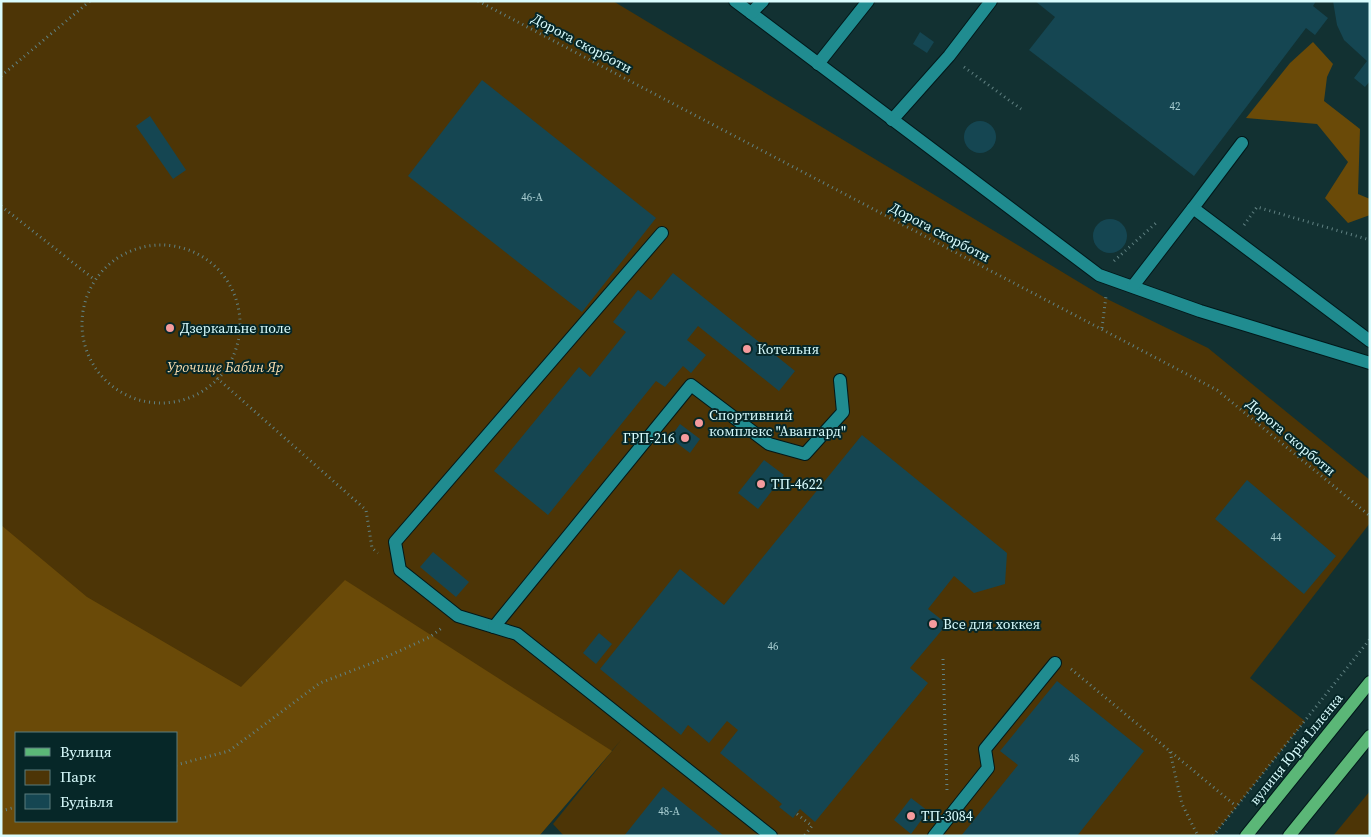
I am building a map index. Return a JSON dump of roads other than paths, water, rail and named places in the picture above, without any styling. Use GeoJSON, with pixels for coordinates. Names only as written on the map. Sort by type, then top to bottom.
{"type":"FeatureCollection","features":[{"type":"Feature","properties":{"kind":"main road","name":"вулиця Юрія Іллєнка"},"geometry":{"type":"LineString","coordinates":[[1246,836],[1370,682]]}},
{"type":"Feature","properties":{"kind":"main road"},"geometry":{"type":"LineString","coordinates":[[1289,836],[1370,736]]}},
{"type":"Feature","properties":{"kind":"lane"},"geometry":{"type":"LineString","coordinates":[[735,1],[1099,275],[1200,311],[1370,363]]}},
{"type":"Feature","properties":{"kind":"lane"},"geometry":{"type":"LineString","coordinates":[[751,13],[763,1]]}},
{"type":"Feature","properties":{"kind":"lane"},"geometry":{"type":"LineString","coordinates":[[818,64],[868,1]]}},
{"type":"Feature","properties":{"kind":"lane"},"geometry":{"type":"LineString","coordinates":[[892,120],[949,56],[991,1]]}},
{"type":"Feature","properties":{"kind":"lane"},"geometry":{"type":"LineString","coordinates":[[1133,286],[1242,143]]}},
{"type":"Feature","properties":{"kind":"lane"},"geometry":{"type":"LineString","coordinates":[[1193,208],[1370,341]]}},
{"type":"Feature","properties":{"kind":"lane"},"geometry":{"type":"LineString","coordinates":[[662,233],[395,542],[400,570],[458,616],[517,634],[771,836]]}},
{"type":"Feature","properties":{"kind":"lane"},"geometry":{"type":"LineString","coordinates":[[494,627],[691,385],[769,444],[805,454],[843,412],[840,380]]}},
{"type":"Feature","properties":{"kind":"lane"},"geometry":{"type":"LineString","coordinates":[[934,836],[988,768],[985,748],[1055,663]]}},
{"type":"Feature","properties":{"kind":"place","name":"Дзеркальне поле"},"geometry":{"type":"Point","coordinates":[170,328]}},
{"type":"Feature","properties":{"kind":"place","name":"Котельня"},"geometry":{"type":"Point","coordinates":[747,349]}},
{"type":"Feature","properties":{"kind":"place","name":"Спортивний комплекс \"Авангард\""},"geometry":{"type":"Point","coordinates":[699,423]}},
{"type":"Feature","properties":{"kind":"place","name":"ГРП-216"},"geometry":{"type":"Point","coordinates":[685,438]}},
{"type":"Feature","properties":{"kind":"place","name":"ТП-4622"},"geometry":{"type":"Point","coordinates":[761,484]}},
{"type":"Feature","properties":{"kind":"place","name":"Все для хоккея"},"geometry":{"type":"Point","coordinates":[933,624]}},
{"type":"Feature","properties":{"kind":"place","name":"ТП-3084"},"geometry":{"type":"Point","coordinates":[911,816]}},
{"type":"Feature","properties":{"kind":"park label","name":"Урочище Бабин Яр"},"geometry":{"type":"Point","coordinates":[225,367]}}]}
